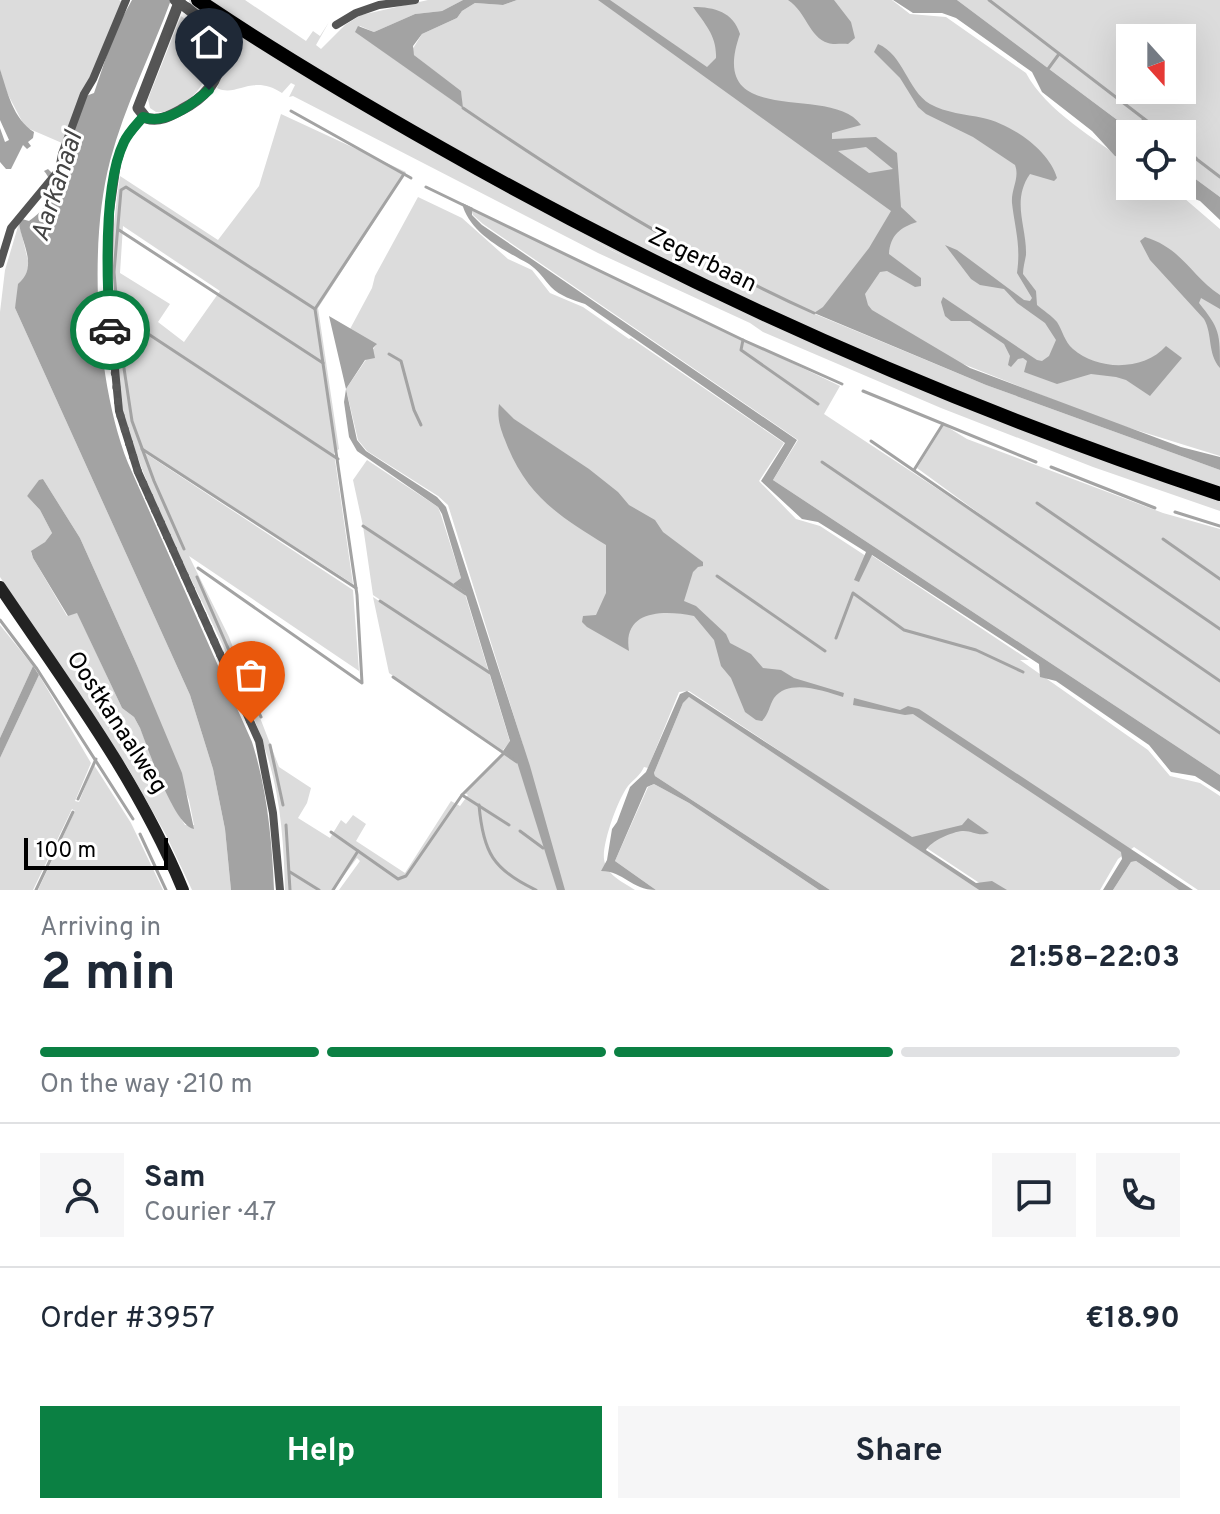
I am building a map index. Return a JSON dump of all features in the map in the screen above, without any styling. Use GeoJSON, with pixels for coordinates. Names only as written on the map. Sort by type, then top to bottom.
{"type":"FeatureCollection","features":[{"type":"Feature","properties":{"kind":"main road","name":"Zegerbaan"},"geometry":{"type":"LineString","coordinates":[[185,2],[497,180],[627,249],[783,324],[920,384],[1059,438],[1220,494]]}},
{"type":"Feature","properties":{"kind":"main road","name":"Oostkanaalweg"},"geometry":{"type":"LineString","coordinates":[[0,587],[125,773],[156,828],[183,890]]}},
{"type":"Feature","properties":{"kind":"street"},"geometry":{"type":"LineString","coordinates":[[0,264],[11,228],[52,179],[84,94],[126,0]]}},
{"type":"Feature","properties":{"kind":"street"},"geometry":{"type":"LineString","coordinates":[[336,25],[378,2],[415,0]]}},
{"type":"Feature","properties":{"kind":"street"},"geometry":{"type":"LineString","coordinates":[[185,2],[212,31],[218,46],[217,73],[209,90],[196,102],[158,120],[143,117],[138,108],[185,2]]}},
{"type":"Feature","properties":{"kind":"street"},"geometry":{"type":"LineString","coordinates":[[143,117],[124,141],[117,163],[110,211],[108,296],[119,411],[138,472],[259,741],[273,813],[280,890]]}},
{"type":"Feature","properties":{"kind":"shaded area"},"geometry":{"type":"Polygon","coordinates":[[[0,0],[122,2],[62,143],[25,127],[5,89],[0,69],[0,0]]]}},
{"type":"Feature","properties":{"kind":"shaded area"},"geometry":{"type":"Polygon","coordinates":[[[209,0],[245,0],[306,41],[313,31],[320,36],[329,22],[316,45],[321,49],[345,25],[361,15],[428,0],[463,0],[442,11],[415,14],[374,32],[360,26],[356,32],[462,107],[461,92],[414,55],[412,50],[422,34],[457,18],[475,3],[503,5],[517,0],[892,0],[910,14],[946,17],[1026,73],[1059,112],[1116,155],[1116,200],[1186,200],[1220,229],[1220,456],[1107,421],[822,308],[815,314],[986,385],[1220,470],[1220,490],[1002,416],[673,266],[385,111],[209,0]]]}},
{"type":"Feature","properties":{"kind":"shaded area"},"geometry":{"type":"Polygon","coordinates":[[[957,0],[1220,0],[1220,197],[1196,179],[1196,120],[1117,120],[957,0]]]}},
{"type":"Feature","properties":{"kind":"shaded area"},"geometry":{"type":"Polygon","coordinates":[[[181,16],[200,35],[208,58],[207,70],[197,92],[172,110],[156,112],[150,108],[148,99],[181,16]]]}},
{"type":"Feature","properties":{"kind":"shaded area"},"geometry":{"type":"Polygon","coordinates":[[[208,16],[368,116],[613,251],[773,328],[983,417],[1220,502],[1220,511],[1093,467],[941,408],[763,332],[750,323],[598,253],[293,96],[289,97],[295,85],[291,83],[282,93],[262,85],[231,90],[217,88],[223,68],[223,51],[208,16]]]}},
{"type":"Feature","properties":{"kind":"shaded area"},"geometry":{"type":"Polygon","coordinates":[[[281,114],[406,172],[318,308],[339,449],[334,453],[353,584],[142,448],[140,442],[142,451],[353,590],[359,671],[189,556],[229,637],[279,767],[311,788],[298,818],[330,838],[341,820],[346,824],[353,815],[366,824],[356,841],[405,873],[451,801],[460,806],[468,795],[465,793],[504,754],[509,757],[523,745],[448,505],[367,451],[358,440],[346,389],[376,345],[350,329],[418,197],[462,218],[508,259],[532,270],[550,293],[583,307],[784,443],[759,481],[796,519],[820,526],[869,558],[871,555],[1029,660],[1020,660],[1148,750],[1170,776],[1200,783],[1220,796],[1220,890],[1198,890],[1134,847],[1118,859],[1100,890],[990,890],[689,691],[679,692],[648,768],[644,767],[624,792],[608,832],[605,865],[616,878],[635,890],[339,890],[360,861],[357,858],[333,890],[285,890],[281,824],[268,758],[236,675],[160,512],[128,429],[115,369],[110,304],[120,176],[218,240],[259,186],[281,114]],[[123,226],[120,273],[170,304],[158,322],[184,342],[220,291],[123,226]]]}},
{"type":"Feature","properties":{"kind":"shaded area"},"geometry":{"type":"Polygon","coordinates":[[[473,209],[840,386],[824,414],[1021,544],[917,468],[944,425],[967,439],[1163,513],[1220,529],[1220,775],[773,480],[798,440],[483,224],[473,215],[473,209]]]}},
{"type":"Feature","properties":{"kind":"shaded area"},"geometry":{"type":"Polygon","coordinates":[[[19,223],[29,265],[15,308],[190,695],[213,769],[225,829],[231,890],[192,890],[166,835],[128,768],[0,577],[0,312],[5,270],[19,223]],[[43,479],[27,496],[40,510],[52,533],[31,552],[33,558],[67,616],[77,612],[122,708],[134,717],[140,728],[172,804],[185,825],[194,825],[189,800],[136,663],[80,538],[43,479]]]}},
{"type":"Feature","properties":{"kind":"shaded area"},"geometry":{"type":"Polygon","coordinates":[[[367,460],[438,507],[461,578],[453,584],[400,551],[465,594],[510,742],[502,751],[389,673],[373,597],[480,667],[373,595],[353,480],[367,460]]]}},
{"type":"Feature","properties":{"kind":"shaded area"},"geometry":{"type":"Polygon","coordinates":[[[0,625],[33,666],[0,738],[0,625]]]}},
{"type":"Feature","properties":{"kind":"shaded area"},"geometry":{"type":"Polygon","coordinates":[[[39,675],[91,763],[75,801],[79,802],[94,765],[131,823],[163,890],[38,890],[75,811],[72,809],[33,890],[0,890],[0,758],[39,675]]]}},
{"type":"Feature","properties":{"kind":"shaded area"},"geometry":{"type":"Polygon","coordinates":[[[689,697],[979,890],[830,890],[655,776],[683,703],[689,697]]]}},
{"type":"Feature","properties":{"kind":"shaded area"},"geometry":{"type":"Polygon","coordinates":[[[654,784],[689,803],[819,890],[656,890],[615,861],[648,787],[654,784]]]}},
{"type":"Feature","properties":{"kind":"shaded area"},"geometry":{"type":"Polygon","coordinates":[[[1136,861],[1179,890],[1113,890],[1131,862],[1136,861]]]}},
{"type":"Feature","properties":{"kind":"water","name":"Aarkanaal"},"geometry":{"type":"Polygon","coordinates":[[[132,0],[171,0],[123,120],[103,195],[98,272],[102,354],[117,430],[128,463],[252,742],[268,815],[274,890],[231,890],[225,829],[213,769],[190,695],[15,308],[18,284],[24,277],[28,262],[19,223],[22,219],[29,221],[49,199],[51,186],[44,171],[48,169],[57,178],[69,161],[65,153],[86,96],[94,93],[115,31],[132,0]]]}},
{"type":"Feature","properties":{"kind":"water"},"geometry":{"type":"Polygon","coordinates":[[[463,0],[517,0],[503,5],[475,3],[457,18],[422,34],[413,46],[414,55],[461,91],[463,108],[355,32],[358,26],[374,32],[415,14],[442,11],[463,0]]]}},
{"type":"Feature","properties":{"kind":"water"},"geometry":{"type":"Polygon","coordinates":[[[598,0],[610,0],[707,67],[716,58],[715,43],[693,7],[722,12],[733,20],[740,34],[734,64],[740,84],[755,95],[825,106],[846,113],[861,125],[832,133],[832,139],[876,137],[897,153],[901,207],[917,222],[897,233],[889,254],[921,278],[921,286],[915,287],[887,271],[880,272],[865,294],[872,310],[970,368],[1181,447],[1220,457],[1220,470],[986,385],[814,313],[823,307],[869,248],[891,211],[598,0]],[[866,147],[838,151],[869,173],[893,169],[866,147]]]}},
{"type":"Feature","properties":{"kind":"water"},"geometry":{"type":"Polygon","coordinates":[[[788,0],[834,0],[851,22],[855,38],[848,44],[830,44],[822,40],[788,0]]]}},
{"type":"Feature","properties":{"kind":"water"},"geometry":{"type":"Polygon","coordinates":[[[893,0],[957,0],[1117,120],[1116,156],[1092,131],[1042,92],[1032,72],[956,18],[942,13],[913,13],[893,0]]]}},
{"type":"Feature","properties":{"kind":"water"},"geometry":{"type":"Polygon","coordinates":[[[878,44],[894,56],[922,98],[930,104],[1005,126],[1028,140],[1046,158],[1057,178],[1054,181],[1030,174],[1022,194],[1021,214],[1026,245],[1023,274],[1036,291],[1037,305],[1057,322],[1070,346],[1083,356],[1108,364],[1133,364],[1157,354],[1166,346],[1182,358],[1150,396],[1116,377],[1091,374],[1057,384],[1024,372],[1027,361],[1023,358],[1011,367],[1004,344],[970,321],[951,321],[945,316],[941,302],[943,297],[1037,360],[1042,361],[1049,356],[1056,340],[1045,323],[1017,303],[1004,289],[980,285],[971,279],[945,245],[957,250],[1024,300],[1030,301],[1032,298],[1017,273],[1018,245],[1012,203],[1015,165],[973,137],[918,107],[900,78],[874,52],[878,44]]]}},
{"type":"Feature","properties":{"kind":"water"},"geometry":{"type":"Polygon","coordinates":[[[0,69],[16,112],[34,132],[28,142],[31,146],[27,149],[23,145],[11,169],[6,169],[0,162],[0,128],[5,142],[9,140],[0,120],[0,69]]]}},
{"type":"Feature","properties":{"kind":"water"},"geometry":{"type":"Polygon","coordinates":[[[1196,179],[1220,197],[1220,220],[1196,199],[1196,179]]]}},
{"type":"Feature","properties":{"kind":"water"},"geometry":{"type":"Polygon","coordinates":[[[462,203],[473,208],[472,215],[482,225],[797,440],[773,480],[1220,775],[1220,792],[1195,776],[1171,772],[1149,745],[1056,681],[1040,677],[1039,664],[872,555],[859,582],[854,580],[866,552],[818,522],[802,519],[761,481],[785,443],[585,304],[555,290],[532,266],[480,232],[466,214],[462,203]]]}},
{"type":"Feature","properties":{"kind":"water"},"geometry":{"type":"Polygon","coordinates":[[[1145,237],[1168,248],[1220,295],[1220,309],[1201,298],[1199,303],[1217,332],[1220,368],[1213,356],[1204,319],[1150,260],[1140,241],[1145,237]]]}},
{"type":"Feature","properties":{"kind":"water"},"geometry":{"type":"Polygon","coordinates":[[[329,316],[377,344],[373,348],[375,358],[365,360],[346,389],[329,316]]]}},
{"type":"Feature","properties":{"kind":"water"},"geometry":{"type":"Polygon","coordinates":[[[346,389],[357,440],[366,451],[437,497],[446,507],[530,766],[565,890],[557,890],[517,762],[503,751],[510,741],[465,592],[453,584],[461,578],[442,514],[438,507],[357,451],[349,437],[344,402],[346,389]]]}},
{"type":"Feature","properties":{"kind":"water"},"geometry":{"type":"Polygon","coordinates":[[[499,404],[514,419],[589,469],[629,505],[655,520],[663,532],[703,562],[703,566],[693,572],[684,601],[696,606],[726,634],[730,643],[751,654],[763,668],[781,670],[794,678],[844,693],[843,697],[807,688],[788,689],[774,698],[762,721],[756,720],[745,712],[731,678],[721,666],[714,640],[694,616],[659,613],[639,620],[632,627],[629,651],[587,627],[582,622],[583,616],[596,615],[606,593],[606,545],[558,513],[523,476],[499,422],[499,404]]]}},
{"type":"Feature","properties":{"kind":"water"},"geometry":{"type":"Polygon","coordinates":[[[43,479],[80,538],[136,663],[182,773],[194,829],[186,825],[170,801],[140,728],[134,717],[122,708],[77,613],[68,616],[33,558],[31,551],[52,533],[40,510],[27,496],[43,479]]]}},
{"type":"Feature","properties":{"kind":"water"},"geometry":{"type":"Polygon","coordinates":[[[33,666],[39,675],[0,758],[0,738],[33,666]]]}},
{"type":"Feature","properties":{"kind":"water"},"geometry":{"type":"Polygon","coordinates":[[[687,691],[912,837],[962,825],[968,818],[989,833],[958,832],[937,840],[926,850],[976,883],[992,881],[1007,890],[979,890],[689,697],[683,703],[655,776],[830,890],[819,890],[689,803],[654,784],[647,787],[615,861],[656,890],[601,871],[607,860],[612,829],[630,787],[646,772],[680,694],[687,691]]]}},
{"type":"Feature","properties":{"kind":"water"},"geometry":{"type":"Polygon","coordinates":[[[854,698],[900,710],[908,706],[919,709],[1193,890],[1179,890],[1136,861],[1131,862],[1113,890],[1103,890],[1122,859],[1121,852],[913,714],[853,705],[854,698]]]}},
{"type":"Feature","properties":{"kind":"waterway"},"geometry":{"type":"LineString","coordinates":[[989,0],[1146,120]]}},
{"type":"Feature","properties":{"kind":"waterway"},"geometry":{"type":"LineString","coordinates":[[1048,69],[1059,54]]}},
{"type":"Feature","properties":{"kind":"waterway"},"geometry":{"type":"LineString","coordinates":[[463,108],[547,164],[678,244],[814,313]]}},
{"type":"Feature","properties":{"kind":"waterway"},"geometry":{"type":"LineString","coordinates":[[291,111],[411,178]]}},
{"type":"Feature","properties":{"kind":"waterway"},"geometry":{"type":"LineString","coordinates":[[1196,159],[1220,177]]}},
{"type":"Feature","properties":{"kind":"waterway"},"geometry":{"type":"LineString","coordinates":[[184,549],[132,421],[120,342],[114,272],[121,190],[126,187],[315,309],[404,174]]}},
{"type":"Feature","properties":{"kind":"waterway"},"geometry":{"type":"LineString","coordinates":[[426,187],[743,340],[842,384]]}},
{"type":"Feature","properties":{"kind":"waterway"},"geometry":{"type":"LineString","coordinates":[[119,230],[323,363]]}},
{"type":"Feature","properties":{"kind":"waterway"},"geometry":{"type":"LineString","coordinates":[[198,568],[362,683],[357,595],[315,309]]}},
{"type":"Feature","properties":{"kind":"waterway"},"geometry":{"type":"LineString","coordinates":[[118,314],[338,459]]}},
{"type":"Feature","properties":{"kind":"waterway"},"geometry":{"type":"LineString","coordinates":[[743,340],[741,350],[818,404]]}},
{"type":"Feature","properties":{"kind":"waterway"},"geometry":{"type":"LineString","coordinates":[[389,354],[401,361],[421,425]]}},
{"type":"Feature","properties":{"kind":"waterway"},"geometry":{"type":"LineString","coordinates":[[863,391],[1036,462]]}},
{"type":"Feature","properties":{"kind":"waterway"},"geometry":{"type":"LineString","coordinates":[[914,470],[943,424]]}},
{"type":"Feature","properties":{"kind":"waterway"},"geometry":{"type":"LineString","coordinates":[[871,441],[1220,681]]}},
{"type":"Feature","properties":{"kind":"waterway"},"geometry":{"type":"LineString","coordinates":[[142,449],[356,588]]}},
{"type":"Feature","properties":{"kind":"waterway"},"geometry":{"type":"LineString","coordinates":[[822,462],[1220,733]]}},
{"type":"Feature","properties":{"kind":"waterway"},"geometry":{"type":"LineString","coordinates":[[1051,467],[1155,508]]}},
{"type":"Feature","properties":{"kind":"waterway"},"geometry":{"type":"LineString","coordinates":[[1037,503],[1220,629]]}},
{"type":"Feature","properties":{"kind":"waterway"},"geometry":{"type":"LineString","coordinates":[[1175,512],[1220,526]]}},
{"type":"Feature","properties":{"kind":"waterway"},"geometry":{"type":"LineString","coordinates":[[363,526],[466,594]]}},
{"type":"Feature","properties":{"kind":"waterway"},"geometry":{"type":"LineString","coordinates":[[1163,539],[1220,579]]}},
{"type":"Feature","properties":{"kind":"waterway"},"geometry":{"type":"LineString","coordinates":[[717,576],[825,651]]}},
{"type":"Feature","properties":{"kind":"waterway"},"geometry":{"type":"LineString","coordinates":[[197,577],[261,717]]}},
{"type":"Feature","properties":{"kind":"waterway"},"geometry":{"type":"LineString","coordinates":[[836,638],[853,593],[904,630],[976,650],[1023,672]]}},
{"type":"Feature","properties":{"kind":"waterway"},"geometry":{"type":"LineString","coordinates":[[380,601],[490,673]]}},
{"type":"Feature","properties":{"kind":"waterway"},"geometry":{"type":"LineString","coordinates":[[0,620],[37,669],[133,819]]}},
{"type":"Feature","properties":{"kind":"waterway"},"geometry":{"type":"LineString","coordinates":[[393,677],[517,762]]}},
{"type":"Feature","properties":{"kind":"waterway"},"geometry":{"type":"LineString","coordinates":[[270,745],[283,805]]}},
{"type":"Feature","properties":{"kind":"waterway"},"geometry":{"type":"LineString","coordinates":[[331,832],[398,879],[406,876],[462,795],[504,753]]}},
{"type":"Feature","properties":{"kind":"waterway"},"geometry":{"type":"LineString","coordinates":[[78,799],[96,759]]}},
{"type":"Feature","properties":{"kind":"waterway"},"geometry":{"type":"LineString","coordinates":[[462,795],[509,825]]}},
{"type":"Feature","properties":{"kind":"waterway"},"geometry":{"type":"LineString","coordinates":[[479,805],[487,847],[493,858],[510,875],[536,890]]}},
{"type":"Feature","properties":{"kind":"waterway"},"geometry":{"type":"LineString","coordinates":[[36,890],[73,812]]}},
{"type":"Feature","properties":{"kind":"waterway"},"geometry":{"type":"LineString","coordinates":[[286,825],[290,890]]}},
{"type":"Feature","properties":{"kind":"waterway"},"geometry":{"type":"LineString","coordinates":[[520,831],[543,848]]}},
{"type":"Feature","properties":{"kind":"waterway"},"geometry":{"type":"LineString","coordinates":[[140,834],[166,890]]}},
{"type":"Feature","properties":{"kind":"waterway"},"geometry":{"type":"LineString","coordinates":[[333,890],[358,851]]}},
{"type":"Feature","properties":{"kind":"waterway"},"geometry":{"type":"LineString","coordinates":[[290,872],[319,890]]}},
{"type":"Feature","properties":{"kind":"way so far"},"geometry":{"type":"LineString","coordinates":[[110,330],[119,411],[138,472],[251,723]]}},
{"type":"Feature","properties":{"kind":"route"},"geometry":{"type":"LineString","coordinates":[[110,330],[110,211],[117,163],[124,141],[143,117],[158,120],[168,116],[196,102],[209,90]]}}]}
